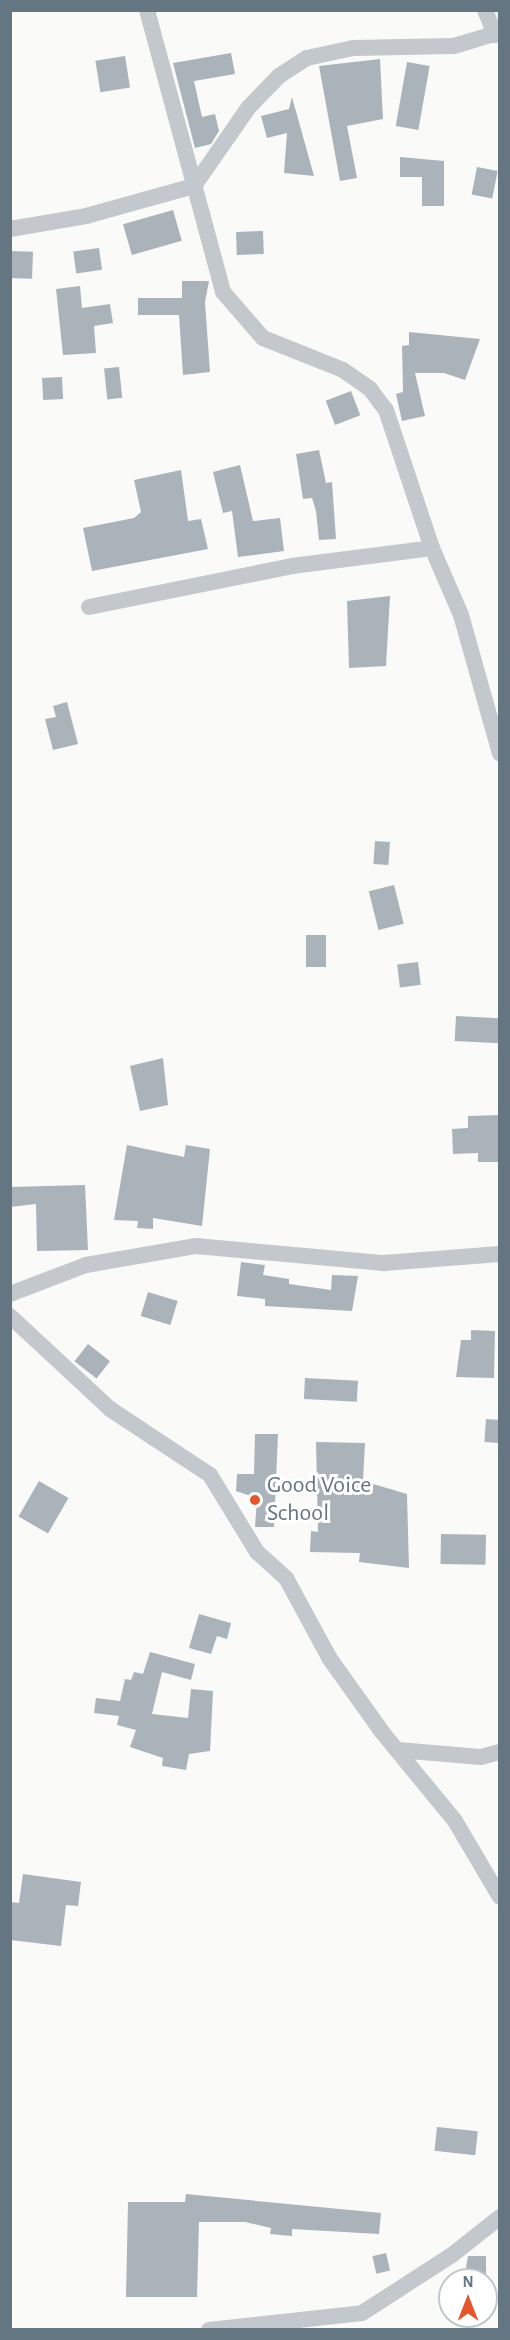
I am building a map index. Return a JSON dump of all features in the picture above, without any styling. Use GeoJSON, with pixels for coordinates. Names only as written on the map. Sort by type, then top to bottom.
{"type":"FeatureCollection","features":[{"type":"Feature","properties":{"kind":"street"},"geometry":{"type":"LineString","coordinates":[[147,10],[209,250],[223,292],[263,339],[343,370],[370,388],[386,410],[432,548],[461,615],[500,754]]}},
{"type":"Feature","properties":{"kind":"street"},"geometry":{"type":"LineString","coordinates":[[10,229],[86,216],[194,186],[249,107],[279,76],[307,58],[353,48],[454,46],[497,33],[485,10]]}},
{"type":"Feature","properties":{"kind":"street"},"geometry":{"type":"LineString","coordinates":[[89,607],[292,566],[432,548]]}},
{"type":"Feature","properties":{"kind":"street"},"geometry":{"type":"LineString","coordinates":[[10,1294],[86,1265],[196,1246],[384,1263],[500,1254]]}},
{"type":"Feature","properties":{"kind":"street"},"geometry":{"type":"LineString","coordinates":[[10,1316],[110,1409],[210,1475],[230,1514],[257,1552],[286,1578],[330,1659],[455,1821],[500,1897]]}},
{"type":"Feature","properties":{"kind":"street"},"geometry":{"type":"LineString","coordinates":[[398,1750],[481,1757],[500,1752]]}},
{"type":"Feature","properties":{"kind":"street"},"geometry":{"type":"LineString","coordinates":[[209,2330],[362,2313],[452,2255],[500,2217]]}},
{"type":"Feature","properties":{"kind":"building"},"geometry":{"type":"Polygon","coordinates":[[[231,53],[235,74],[194,81],[202,117],[215,114],[219,131],[211,144],[195,148],[173,63],[231,53]]]}},
{"type":"Feature","properties":{"kind":"building"},"geometry":{"type":"Polygon","coordinates":[[[125,56],[130,88],[100,92],[95,61],[125,56]]]}},
{"type":"Feature","properties":{"kind":"building"},"geometry":{"type":"Polygon","coordinates":[[[380,59],[383,119],[347,126],[357,178],[340,181],[319,66],[380,59]]]}},
{"type":"Feature","properties":{"kind":"building"},"geometry":{"type":"Polygon","coordinates":[[[407,62],[430,66],[418,130],[396,126],[407,62]]]}},
{"type":"Feature","properties":{"kind":"building"},"geometry":{"type":"Polygon","coordinates":[[[292,97],[314,176],[284,173],[287,133],[267,138],[261,116],[289,109],[292,97]]]}},
{"type":"Feature","properties":{"kind":"building"},"geometry":{"type":"Polygon","coordinates":[[[400,157],[444,161],[444,206],[422,206],[422,177],[400,177],[400,157]]]}},
{"type":"Feature","properties":{"kind":"building"},"geometry":{"type":"Polygon","coordinates":[[[477,167],[498,171],[492,198],[472,194],[477,167]]]}},
{"type":"Feature","properties":{"kind":"building"},"geometry":{"type":"Polygon","coordinates":[[[173,210],[182,241],[132,255],[123,224],[173,210]]]}},
{"type":"Feature","properties":{"kind":"building"},"geometry":{"type":"Polygon","coordinates":[[[263,231],[264,254],[237,255],[236,232],[263,231]]]}},
{"type":"Feature","properties":{"kind":"building"},"geometry":{"type":"Polygon","coordinates":[[[99,248],[102,270],[76,273],[73,252],[99,248]]]}},
{"type":"Feature","properties":{"kind":"building"},"geometry":{"type":"Polygon","coordinates":[[[10,251],[33,252],[32,279],[10,278],[10,251]]]}},
{"type":"Feature","properties":{"kind":"building"},"geometry":{"type":"Polygon","coordinates":[[[182,281],[209,281],[205,302],[210,372],[183,375],[179,315],[138,315],[138,298],[182,298],[182,281]]]}},
{"type":"Feature","properties":{"kind":"building"},"geometry":{"type":"Polygon","coordinates":[[[80,286],[82,308],[110,304],[113,323],[94,326],[96,353],[63,355],[56,289],[80,286]]]}},
{"type":"Feature","properties":{"kind":"building"},"geometry":{"type":"Polygon","coordinates":[[[409,332],[480,339],[465,380],[444,373],[415,373],[425,416],[402,421],[396,394],[403,392],[402,346],[409,345],[409,332]]]}},
{"type":"Feature","properties":{"kind":"building"},"geometry":{"type":"Polygon","coordinates":[[[119,367],[122,398],[107,399],[104,369],[119,367]]]}},
{"type":"Feature","properties":{"kind":"building"},"geometry":{"type":"Polygon","coordinates":[[[62,377],[63,399],[43,400],[42,378],[62,377]]]}},
{"type":"Feature","properties":{"kind":"building"},"geometry":{"type":"Polygon","coordinates":[[[351,391],[360,415],[335,425],[326,401],[351,391]]]}},
{"type":"Feature","properties":{"kind":"building"},"geometry":{"type":"Polygon","coordinates":[[[319,450],[326,483],[332,482],[336,539],[319,540],[316,511],[312,498],[303,499],[296,454],[319,450]]]}},
{"type":"Feature","properties":{"kind":"building"},"geometry":{"type":"Polygon","coordinates":[[[240,465],[253,521],[280,518],[284,551],[238,557],[232,511],[223,513],[213,472],[240,465]]]}},
{"type":"Feature","properties":{"kind":"building"},"geometry":{"type":"Polygon","coordinates":[[[181,470],[188,521],[201,519],[208,549],[92,571],[83,528],[134,518],[141,512],[134,480],[181,470]]]}},
{"type":"Feature","properties":{"kind":"building"},"geometry":{"type":"Polygon","coordinates":[[[390,596],[386,666],[349,668],[347,601],[390,596]]]}},
{"type":"Feature","properties":{"kind":"building"},"geometry":{"type":"Polygon","coordinates":[[[67,702],[78,744],[53,750],[45,719],[56,717],[53,706],[67,702]]]}},
{"type":"Feature","properties":{"kind":"building"},"geometry":{"type":"Polygon","coordinates":[[[375,841],[390,842],[388,865],[373,864],[375,841]]]}},
{"type":"Feature","properties":{"kind":"building"},"geometry":{"type":"Polygon","coordinates":[[[394,885],[404,924],[378,930],[369,891],[394,885]]]}},
{"type":"Feature","properties":{"kind":"building"},"geometry":{"type":"Polygon","coordinates":[[[306,935],[326,935],[326,967],[306,967],[306,935]]]}},
{"type":"Feature","properties":{"kind":"building"},"geometry":{"type":"Polygon","coordinates":[[[418,962],[421,985],[400,987],[397,965],[418,962]]]}},
{"type":"Feature","properties":{"kind":"building"},"geometry":{"type":"Polygon","coordinates":[[[456,1016],[500,1018],[499,1043],[455,1041],[456,1016]]]}},
{"type":"Feature","properties":{"kind":"building"},"geometry":{"type":"Polygon","coordinates":[[[163,1058],[168,1105],[140,1111],[130,1066],[163,1058]]]}},
{"type":"Feature","properties":{"kind":"building"},"geometry":{"type":"Polygon","coordinates":[[[500,1115],[499,1162],[478,1162],[478,1153],[453,1154],[452,1129],[468,1128],[468,1116],[500,1115]]]}},
{"type":"Feature","properties":{"kind":"building"},"geometry":{"type":"Polygon","coordinates":[[[127,1145],[184,1157],[186,1145],[210,1149],[202,1226],[153,1218],[153,1229],[137,1228],[138,1221],[114,1220],[127,1145]]]}},
{"type":"Feature","properties":{"kind":"building"},"geometry":{"type":"Polygon","coordinates":[[[85,1185],[88,1250],[37,1251],[36,1204],[10,1207],[10,1187],[85,1185]]]}},
{"type":"Feature","properties":{"kind":"building"},"geometry":{"type":"Polygon","coordinates":[[[241,1262],[265,1265],[263,1275],[289,1279],[289,1284],[331,1290],[332,1275],[358,1276],[352,1311],[265,1306],[265,1299],[237,1296],[241,1262]]]}},
{"type":"Feature","properties":{"kind":"building"},"geometry":{"type":"Polygon","coordinates":[[[148,1292],[178,1301],[170,1325],[141,1316],[148,1292]]]}},
{"type":"Feature","properties":{"kind":"building"},"geometry":{"type":"Polygon","coordinates":[[[471,1330],[495,1331],[494,1378],[456,1377],[461,1340],[471,1340],[471,1330]]]}},
{"type":"Feature","properties":{"kind":"building"},"geometry":{"type":"Polygon","coordinates":[[[88,1344],[110,1361],[97,1379],[74,1361],[88,1344]]]}},
{"type":"Feature","properties":{"kind":"building"},"geometry":{"type":"Polygon","coordinates":[[[305,1378],[358,1381],[357,1402],[304,1399],[305,1378]]]}},
{"type":"Feature","properties":{"kind":"building"},"geometry":{"type":"Polygon","coordinates":[[[486,1419],[500,1420],[498,1443],[484,1442],[486,1419]]]}},
{"type":"Feature","properties":{"kind":"building"},"geometry":{"type":"Polygon","coordinates":[[[255,1434],[278,1434],[274,1527],[255,1527],[257,1498],[236,1491],[237,1474],[254,1474],[255,1434]]]}},
{"type":"Feature","properties":{"kind":"building"},"geometry":{"type":"Polygon","coordinates":[[[316,1442],[365,1443],[363,1481],[407,1494],[409,1568],[359,1562],[360,1553],[310,1552],[311,1531],[318,1532],[316,1442]]]}},
{"type":"Feature","properties":{"kind":"building"},"geometry":{"type":"Polygon","coordinates":[[[39,1481],[68,1498],[48,1534],[18,1517],[39,1481]]]}},
{"type":"Feature","properties":{"kind":"building"},"geometry":{"type":"Polygon","coordinates":[[[441,1534],[486,1535],[485,1565],[440,1564],[441,1534]]]}},
{"type":"Feature","properties":{"kind":"building"},"geometry":{"type":"Polygon","coordinates":[[[199,1614],[231,1623],[227,1639],[217,1636],[211,1654],[189,1648],[199,1614]]]}},
{"type":"Feature","properties":{"kind":"building"},"geometry":{"type":"Polygon","coordinates":[[[150,1652],[195,1664],[191,1680],[162,1672],[152,1714],[188,1718],[191,1689],[213,1691],[210,1751],[189,1754],[186,1770],[162,1766],[163,1758],[130,1747],[136,1730],[117,1725],[119,1716],[94,1713],[96,1698],[120,1701],[125,1679],[131,1680],[134,1672],[143,1674],[150,1652]]]}},
{"type":"Feature","properties":{"kind":"building"},"geometry":{"type":"Polygon","coordinates":[[[23,1874],[81,1882],[78,1906],[66,1905],[61,1946],[10,1940],[10,1902],[19,1903],[23,1874]]]}},
{"type":"Feature","properties":{"kind":"building"},"geometry":{"type":"Polygon","coordinates":[[[437,2127],[478,2131],[475,2155],[434,2151],[437,2127]]]}},
{"type":"Feature","properties":{"kind":"building"},"geometry":{"type":"Polygon","coordinates":[[[186,2194],[381,2213],[379,2234],[292,2229],[292,2236],[270,2234],[271,2228],[245,2222],[199,2222],[197,2297],[126,2297],[128,2202],[185,2202],[186,2194]]]}},
{"type":"Feature","properties":{"kind":"building"},"geometry":{"type":"Polygon","coordinates":[[[386,2253],[390,2271],[376,2274],[372,2256],[386,2253]]]}},
{"type":"Feature","properties":{"kind":"building"},"geometry":{"type":"Polygon","coordinates":[[[468,2256],[486,2256],[486,2268],[466,2268],[468,2256]]]}},
{"type":"Feature","properties":{"kind":"place","name":"Good Voice School"},"geometry":{"type":"Point","coordinates":[255,1500]}}]}
